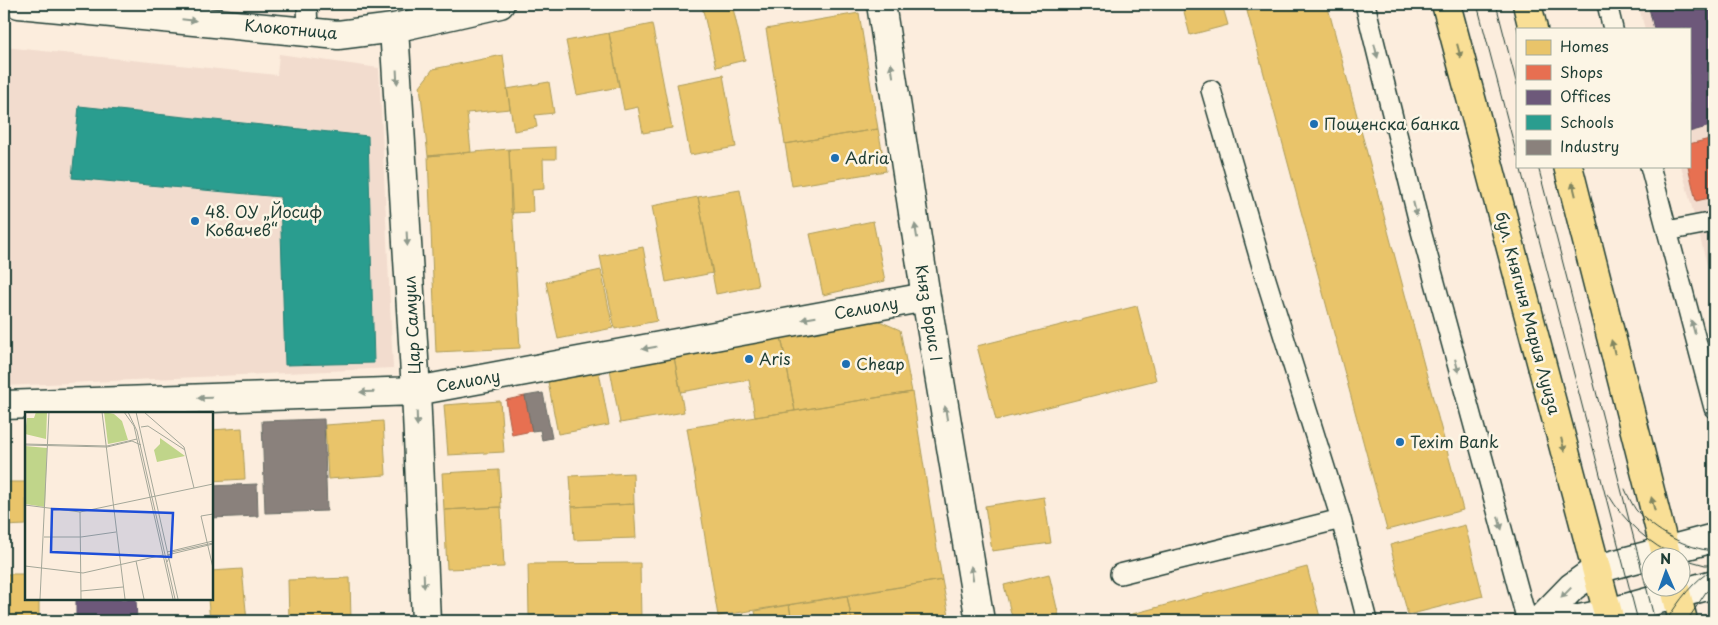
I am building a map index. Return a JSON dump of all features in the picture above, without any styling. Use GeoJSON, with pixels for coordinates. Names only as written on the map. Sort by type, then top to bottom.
{"type":"FeatureCollection","features":[{"type":"Feature","properties":{"kind":"main road","name":"бул. Княгиня Мария Луиза"},"geometry":{"type":"LineString","coordinates":[[1446,4],[1609,617]]}},
{"type":"Feature","properties":{"kind":"main road"},"geometry":{"type":"LineString","coordinates":[[1527,4],[1533,28]]}},
{"type":"Feature","properties":{"kind":"main road"},"geometry":{"type":"LineString","coordinates":[[1569,168],[1664,548]]}},
{"type":"Feature","properties":{"kind":"main road"},"geometry":{"type":"LineString","coordinates":[[1677,598],[1683,621]]}},
{"type":"Feature","properties":{"kind":"street","name":"Клокотница"},"geometry":{"type":"LineString","coordinates":[[19,4],[338,35],[394,28],[486,5]]}},
{"type":"Feature","properties":{"kind":"street","name":"Княз Борис I"},"geometry":{"type":"LineString","coordinates":[[881,4],[926,297],[980,621]]}},
{"type":"Feature","properties":{"kind":"street","name":"Цар Самуил"},"geometry":{"type":"LineString","coordinates":[[394,28],[416,390],[426,621]]}},
{"type":"Feature","properties":{"kind":"street","name":"Селиолу"},"geometry":{"type":"LineString","coordinates":[[4,405],[416,390],[926,297]]}},
{"type":"Feature","properties":{"kind":"street"},"geometry":{"type":"LineString","coordinates":[[1686,548],[1714,538]]}},
{"type":"Feature","properties":{"kind":"street"},"geometry":{"type":"LineString","coordinates":[[1539,621],[1572,587],[1597,570],[1640,561]]}},
{"type":"Feature","properties":{"kind":"street"},"geometry":{"type":"LineString","coordinates":[[1690,588],[1714,584]]}},
{"type":"Feature","properties":{"kind":"street"},"geometry":{"type":"LineString","coordinates":[[1570,621],[1609,617],[1657,598]]}},
{"type":"Feature","properties":{"kind":"lane"},"geometry":{"type":"LineString","coordinates":[[308,4],[308,32]]}},
{"type":"Feature","properties":{"kind":"lane"},"geometry":{"type":"LineString","coordinates":[[1365,4],[1421,231],[1526,621]]}},
{"type":"Feature","properties":{"kind":"lane"},"geometry":{"type":"LineString","coordinates":[[1607,4],[1613,28]]}},
{"type":"Feature","properties":{"kind":"lane"},"geometry":{"type":"LineString","coordinates":[[1212,90],[1264,274],[1341,519],[1367,621]]}},
{"type":"Feature","properties":{"kind":"lane"},"geometry":{"type":"LineString","coordinates":[[1651,168],[1714,408]]}},
{"type":"Feature","properties":{"kind":"lane"},"geometry":{"type":"LineString","coordinates":[[1667,231],[1714,222]]}},
{"type":"Feature","properties":{"kind":"lane"},"geometry":{"type":"LineString","coordinates":[[1120,574],[1341,519]]}},
{"type":"Feature","properties":{"kind":"shaded area"},"geometry":{"type":"Polygon","coordinates":[[[1638,4],[1714,4],[1714,291],[1682,168],[1690,168],[1690,28],[1645,28],[1638,4]]]}},
{"type":"Feature","properties":{"kind":"shaded area","name":"48. ОУ „Йосиф Ковачев“"},"geometry":{"type":"Polygon","coordinates":[[[4,47],[277,75],[279,54],[379,68],[393,368],[4,386],[4,47]]]}},
{"type":"Feature","properties":{"kind":"building: Homes"},"geometry":{"type":"Polygon","coordinates":[[[732,4],[745,60],[716,67],[702,6],[732,4]]]}},
{"type":"Feature","properties":{"kind":"building: Homes"},"geometry":{"type":"Polygon","coordinates":[[[1182,4],[1222,4],[1228,25],[1190,35],[1182,4]]]}},
{"type":"Feature","properties":{"kind":"building: Homes"},"geometry":{"type":"Polygon","coordinates":[[[1245,4],[1274,4],[1247,11],[1245,4]]]}},
{"type":"Feature","properties":{"kind":"building: Homes"},"geometry":{"type":"Polygon","coordinates":[[[1274,4],[1327,4],[1463,510],[1387,530],[1247,11],[1274,4]]]}},
{"type":"Feature","properties":{"kind":"building: Homes"},"geometry":{"type":"Polygon","coordinates":[[[859,13],[878,129],[785,144],[766,29],[859,13]]]}},
{"type":"Feature","properties":{"kind":"building: Homes"},"geometry":{"type":"Polygon","coordinates":[[[652,24],[672,128],[643,133],[638,107],[624,110],[609,33],[652,24]]]}},
{"type":"Feature","properties":{"kind":"building: Homes"},"geometry":{"type":"Polygon","coordinates":[[[609,33],[619,87],[577,95],[566,41],[609,33]]]}},
{"type":"Feature","properties":{"kind":"building: Homes"},"geometry":{"type":"Polygon","coordinates":[[[503,55],[510,109],[467,113],[471,152],[428,156],[420,86],[433,69],[503,55]]]}},
{"type":"Feature","properties":{"kind":"building: Homes"},"geometry":{"type":"Polygon","coordinates":[[[723,75],[736,147],[690,155],[677,84],[723,75]]]}},
{"type":"Feature","properties":{"kind":"building: Homes"},"geometry":{"type":"Polygon","coordinates":[[[549,82],[554,113],[535,115],[537,127],[514,131],[507,89],[549,82]]]}},
{"type":"Feature","properties":{"kind":"building: Homes","name":"Adria"},"geometry":{"type":"Polygon","coordinates":[[[878,129],[886,171],[792,186],[785,144],[878,129]]]}},
{"type":"Feature","properties":{"kind":"building: Homes"},"geometry":{"type":"Polygon","coordinates":[[[556,147],[556,159],[543,159],[544,189],[532,190],[533,212],[511,213],[509,149],[556,147]]]}},
{"type":"Feature","properties":{"kind":"building: Homes"},"geometry":{"type":"Polygon","coordinates":[[[509,149],[520,348],[436,352],[428,156],[509,149]]]}},
{"type":"Feature","properties":{"kind":"building: Homes"},"geometry":{"type":"Polygon","coordinates":[[[740,190],[758,286],[716,294],[698,197],[740,190]]]}},
{"type":"Feature","properties":{"kind":"building: Homes"},"geometry":{"type":"Polygon","coordinates":[[[698,197],[713,273],[666,282],[652,206],[698,197]]]}},
{"type":"Feature","properties":{"kind":"building: Homes"},"geometry":{"type":"Polygon","coordinates":[[[873,221],[885,281],[823,295],[810,234],[873,221]]]}},
{"type":"Feature","properties":{"kind":"building: Homes"},"geometry":{"type":"Polygon","coordinates":[[[643,247],[657,321],[615,329],[600,256],[643,247]]]}},
{"type":"Feature","properties":{"kind":"building: Homes"},"geometry":{"type":"Polygon","coordinates":[[[601,270],[613,328],[558,339],[546,282],[601,270]]]}},
{"type":"Feature","properties":{"kind":"building: Homes"},"geometry":{"type":"Polygon","coordinates":[[[1137,306],[1156,380],[996,420],[977,346],[1137,306]]]}},
{"type":"Feature","properties":{"kind":"building: Homes","name":"Cheap"},"geometry":{"type":"Polygon","coordinates":[[[877,320],[900,330],[912,392],[795,411],[781,336],[877,320]]]}},
{"type":"Feature","properties":{"kind":"building: Homes"},"geometry":{"type":"Polygon","coordinates":[[[781,336],[795,411],[755,417],[749,380],[681,392],[674,357],[781,336]]]}},
{"type":"Feature","properties":{"kind":"building: Homes"},"geometry":{"type":"Polygon","coordinates":[[[674,357],[684,412],[620,423],[610,369],[674,357]]]}},
{"type":"Feature","properties":{"kind":"building: Homes"},"geometry":{"type":"Polygon","coordinates":[[[599,372],[609,425],[558,434],[548,382],[599,372]]]}},
{"type":"Feature","properties":{"kind":"building: Homes"},"geometry":{"type":"Polygon","coordinates":[[[912,392],[942,580],[718,616],[687,428],[912,392]]]}},
{"type":"Feature","properties":{"kind":"building: Homes"},"geometry":{"type":"Polygon","coordinates":[[[500,401],[504,452],[448,455],[444,405],[500,401]]]}},
{"type":"Feature","properties":{"kind":"building: Homes"},"geometry":{"type":"Polygon","coordinates":[[[383,421],[386,475],[328,479],[325,425],[383,421]]]}},
{"type":"Feature","properties":{"kind":"building: Homes"},"geometry":{"type":"Polygon","coordinates":[[[242,428],[245,479],[212,481],[212,430],[242,428]]]}},
{"type":"Feature","properties":{"kind":"building: Homes"},"geometry":{"type":"Polygon","coordinates":[[[499,470],[501,507],[444,510],[442,473],[499,470]]]}},
{"type":"Feature","properties":{"kind":"building: Homes"},"geometry":{"type":"Polygon","coordinates":[[[633,473],[634,504],[572,507],[570,476],[633,473]]]}},
{"type":"Feature","properties":{"kind":"building: Homes"},"geometry":{"type":"Polygon","coordinates":[[[4,482],[25,482],[25,525],[4,526],[4,482]]]}},
{"type":"Feature","properties":{"kind":"building: Homes"},"geometry":{"type":"Polygon","coordinates":[[[1044,497],[1051,543],[992,551],[985,506],[1044,497]]]}},
{"type":"Feature","properties":{"kind":"building: Homes"},"geometry":{"type":"Polygon","coordinates":[[[634,504],[636,538],[574,540],[572,507],[634,504]]]}},
{"type":"Feature","properties":{"kind":"building: Homes"},"geometry":{"type":"Polygon","coordinates":[[[501,507],[504,567],[447,569],[444,510],[501,507]]]}},
{"type":"Feature","properties":{"kind":"building: Homes"},"geometry":{"type":"Polygon","coordinates":[[[1465,525],[1483,596],[1408,615],[1390,545],[1465,525]]]}},
{"type":"Feature","properties":{"kind":"building: Homes"},"geometry":{"type":"Polygon","coordinates":[[[640,563],[641,621],[604,621],[604,615],[529,615],[528,564],[640,563]]]}},
{"type":"Feature","properties":{"kind":"building: Homes"},"geometry":{"type":"Polygon","coordinates":[[[1307,567],[1321,621],[1126,621],[1125,616],[1307,567]]]}},
{"type":"Feature","properties":{"kind":"building: Homes"},"geometry":{"type":"Polygon","coordinates":[[[242,569],[247,621],[210,621],[208,600],[212,600],[212,571],[242,569]]]}},
{"type":"Feature","properties":{"kind":"building: Homes"},"geometry":{"type":"Polygon","coordinates":[[[4,574],[25,574],[25,600],[39,600],[39,621],[4,621],[4,574]]]}},
{"type":"Feature","properties":{"kind":"building: Homes"},"geometry":{"type":"Polygon","coordinates":[[[1049,574],[1060,621],[1013,621],[1004,585],[1049,574]]]}},
{"type":"Feature","properties":{"kind":"building: Homes"},"geometry":{"type":"Polygon","coordinates":[[[350,578],[351,621],[289,621],[288,580],[350,578]]]}},
{"type":"Feature","properties":{"kind":"building: Homes"},"geometry":{"type":"Polygon","coordinates":[[[942,580],[950,621],[852,621],[847,596],[942,580]]]}},
{"type":"Feature","properties":{"kind":"building: Homes"},"geometry":{"type":"Polygon","coordinates":[[[847,596],[852,621],[792,621],[789,605],[847,596]]]}},
{"type":"Feature","properties":{"kind":"building: Homes"},"geometry":{"type":"Polygon","coordinates":[[[789,605],[792,621],[757,621],[755,611],[789,605]]]}},
{"type":"Feature","properties":{"kind":"building: Shops"},"geometry":{"type":"Polygon","coordinates":[[[1714,138],[1714,197],[1696,201],[1688,168],[1690,168],[1690,144],[1714,138]]]}},
{"type":"Feature","properties":{"kind":"building: Shops"},"geometry":{"type":"Polygon","coordinates":[[[525,396],[532,431],[512,435],[506,400],[525,396]]]}},
{"type":"Feature","properties":{"kind":"building: Offices"},"geometry":{"type":"Polygon","coordinates":[[[1648,4],[1714,4],[1714,125],[1690,132],[1690,28],[1654,28],[1648,4]]]}},
{"type":"Feature","properties":{"kind":"building: Offices"},"geometry":{"type":"Polygon","coordinates":[[[76,600],[136,600],[137,621],[76,621],[76,600]]]}},
{"type":"Feature","properties":{"kind":"building: Schools"},"geometry":{"type":"Polygon","coordinates":[[[79,106],[368,136],[374,363],[285,365],[280,197],[72,178],[79,106]]]}},
{"type":"Feature","properties":{"kind":"building: Industry"},"geometry":{"type":"Polygon","coordinates":[[[543,393],[552,438],[542,440],[540,430],[532,431],[525,396],[543,393]]]}},
{"type":"Feature","properties":{"kind":"building: Industry"},"geometry":{"type":"Polygon","coordinates":[[[324,419],[327,511],[265,513],[262,421],[324,419]]]}},
{"type":"Feature","properties":{"kind":"building: Industry"},"geometry":{"type":"Polygon","coordinates":[[[257,484],[258,516],[212,518],[212,486],[257,484]]]}},
{"type":"Feature","properties":{"kind":"tram line"},"geometry":{"type":"LineString","coordinates":[[1477,4],[1516,152]]}},
{"type":"Feature","properties":{"kind":"tram line"},"geometry":{"type":"LineString","coordinates":[[1496,4],[1516,81]]}},
{"type":"Feature","properties":{"kind":"tram line"},"geometry":{"type":"LineString","coordinates":[[1521,168],[1638,621]]}},
{"type":"Feature","properties":{"kind":"tram line"},"geometry":{"type":"LineString","coordinates":[[1539,168],[1655,621]]}},
{"type":"Feature","properties":{"kind":"tram line"},"geometry":{"type":"LineString","coordinates":[[1625,489],[1636,510],[1662,532],[1682,543],[1703,550],[1714,551]]}},
{"type":"Feature","properties":{"kind":"tram line"},"geometry":{"type":"LineString","coordinates":[[1608,494],[1630,523],[1661,548]]}},
{"type":"Feature","properties":{"kind":"tram line"},"geometry":{"type":"LineString","coordinates":[[1690,561],[1705,565],[1714,565]]}},
{"type":"Feature","properties":{"kind":"tram line"},"geometry":{"type":"LineString","coordinates":[[1666,621],[1693,585],[1714,569]]}},
{"type":"Feature","properties":{"kind":"tram line"},"geometry":{"type":"LineString","coordinates":[[1687,621],[1706,592],[1714,586]]}},
{"type":"Feature","properties":{"kind":"place","name":"Пощенска банка"},"geometry":{"type":"Point","coordinates":[1314,124]}},
{"type":"Feature","properties":{"kind":"place","name":"Adria"},"geometry":{"type":"Point","coordinates":[835,158]}},
{"type":"Feature","properties":{"kind":"place","name":"48. ОУ „Йосиф Ковачев“"},"geometry":{"type":"Point","coordinates":[195,221]}},
{"type":"Feature","properties":{"kind":"place","name":"Aris"},"geometry":{"type":"Point","coordinates":[749,359]}},
{"type":"Feature","properties":{"kind":"place","name":"Cheap"},"geometry":{"type":"Point","coordinates":[846,364]}},
{"type":"Feature","properties":{"kind":"place","name":"Texim Bank"},"geometry":{"type":"Point","coordinates":[1400,442]}}]}
